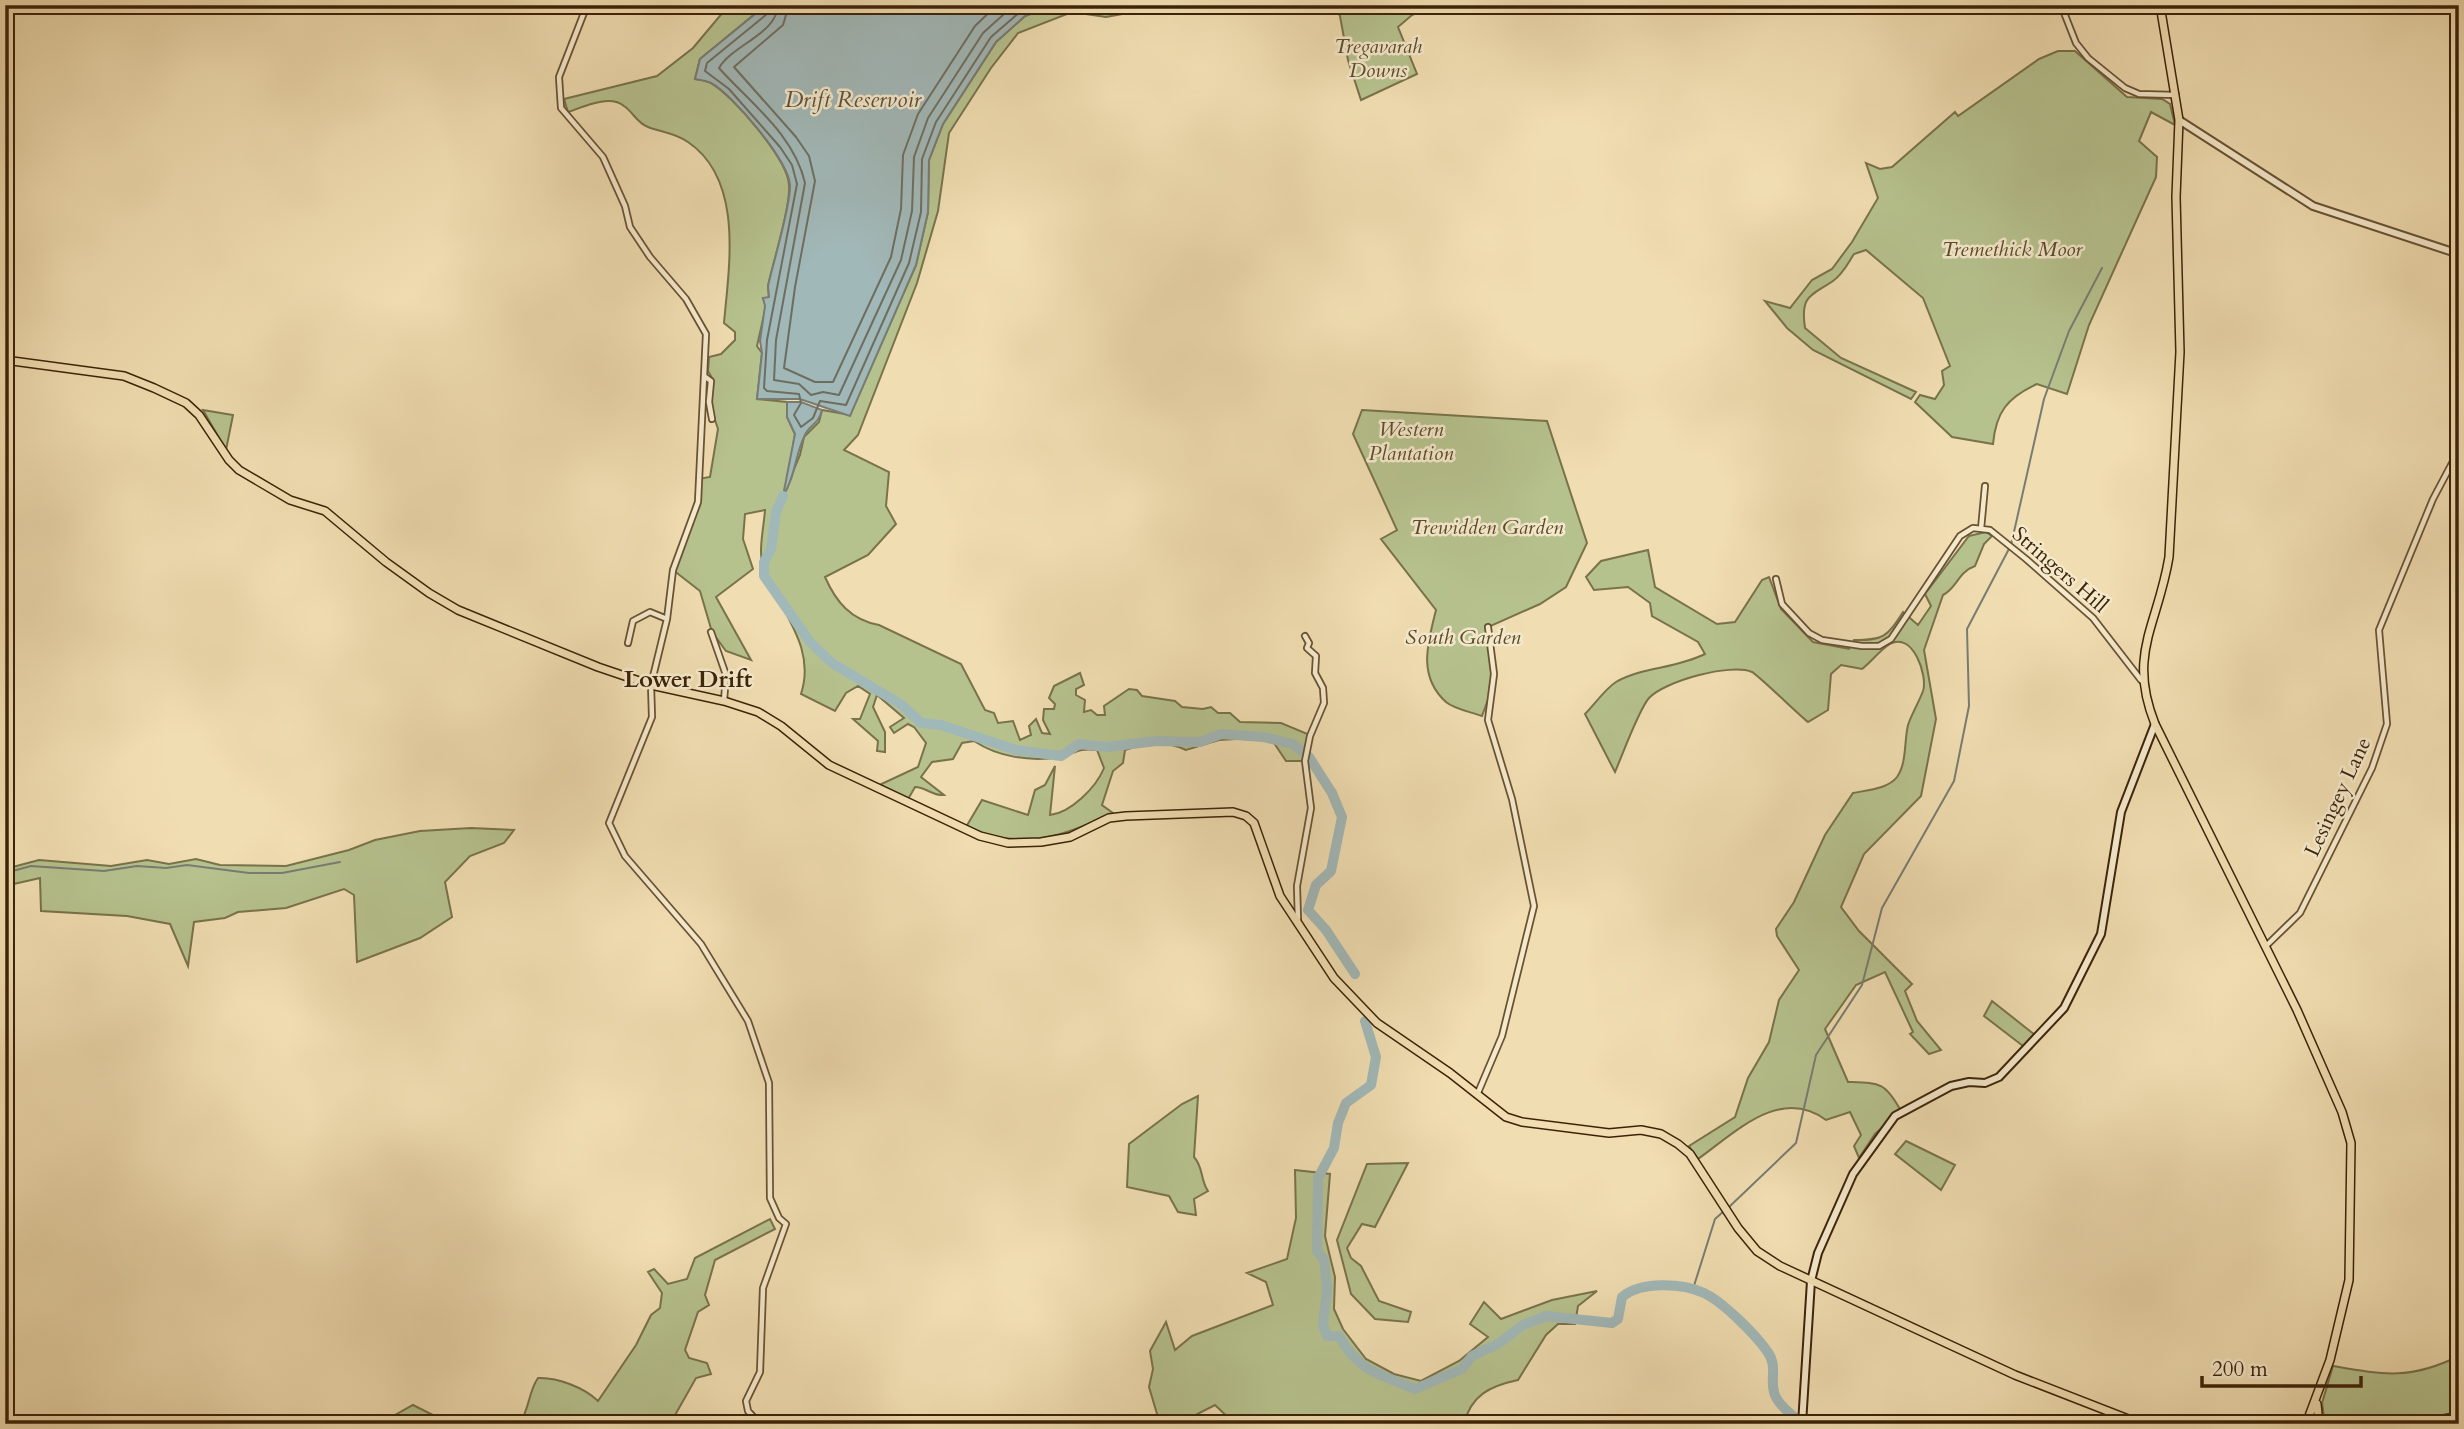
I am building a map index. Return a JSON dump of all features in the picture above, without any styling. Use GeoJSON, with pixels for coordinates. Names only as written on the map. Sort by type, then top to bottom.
{"type":"FeatureCollection","features":[{"type":"Feature","properties":{"kind":"highway"},"geometry":{"type":"LineString","coordinates":[[2415,1424],[2459,1417]]}},
{"type":"Feature","properties":{"kind":"main road"},"geometry":{"type":"LineString","coordinates":[[2160,5],[2179,120],[2176,197],[2180,328],[2171,534],[2165,584],[2143,652],[2141,680],[2155,724],[2324,1069],[2346,1123],[2351,1143],[2349,1280],[2339,1327],[2306,1424]]}},
{"type":"Feature","properties":{"kind":"main road"},"geometry":{"type":"LineString","coordinates":[[2179,120],[2313,206],[2459,254]]}},
{"type":"Feature","properties":{"kind":"main road"},"geometry":{"type":"LineString","coordinates":[[5,360],[124,376],[154,387],[186,403],[199,415],[229,460],[239,470],[290,500],[325,511],[429,593],[491,626],[651,685],[724,701],[758,712],[847,775],[980,836],[1008,843],[1070,837],[1109,818],[1126,816],[1233,812],[1246,816],[1254,823],[1280,895],[1334,978],[1368,1015],[1506,1117],[1522,1122],[1609,1133],[1641,1130],[1661,1134],[1690,1154],[1725,1210],[1757,1251],[1780,1266],[2015,1375],[2141,1424]]}},
{"type":"Feature","properties":{"kind":"main road"},"geometry":{"type":"LineString","coordinates":[[1802,1424],[1811,1281],[1818,1253],[1853,1174],[1895,1116],[1951,1086],[1969,1082],[1985,1083],[1998,1077],[2064,1008],[2101,934],[2121,811],[2155,724]]}},
{"type":"Feature","properties":{"kind":"main road"},"geometry":{"type":"LineString","coordinates":[[2316,1399],[2319,1424]]}},
{"type":"Feature","properties":{"kind":"street"},"geometry":{"type":"LineString","coordinates":[[587,5],[559,77],[561,108],[603,157],[625,206],[630,227],[650,257],[687,299],[706,334],[698,502],[673,570],[667,619],[651,685],[652,716],[610,823],[625,856],[701,944],[740,1005],[769,1083],[770,1198],[779,1219],[786,1224],[763,1289],[760,1372],[746,1401],[748,1411],[760,1424]]}},
{"type":"Feature","properties":{"kind":"street"},"geometry":{"type":"LineString","coordinates":[[2062,5],[2076,43],[2088,58],[2125,88],[2139,94],[2176,96]]}},
{"type":"Feature","properties":{"kind":"street"},"geometry":{"type":"LineString","coordinates":[[704,376],[711,381],[709,402],[712,419]]}},
{"type":"Feature","properties":{"kind":"street","name":"Lesingey Lane"},"geometry":{"type":"LineString","coordinates":[[2266,947],[2300,913],[2372,768],[2388,724],[2379,630],[2433,499],[2459,450]]}},
{"type":"Feature","properties":{"kind":"street"},"geometry":{"type":"LineString","coordinates":[[1981,529],[1985,486]]}},
{"type":"Feature","properties":{"kind":"street","name":"Stringers Hill"},"geometry":{"type":"LineString","coordinates":[[1776,579],[1782,604],[1804,630],[1822,640],[1879,646],[1891,639],[1960,536],[1973,528],[1990,530],[2093,618],[2141,680]]}},
{"type":"Feature","properties":{"kind":"street"},"geometry":{"type":"LineString","coordinates":[[628,643],[633,621],[650,612],[667,619]]}},
{"type":"Feature","properties":{"kind":"street"},"geometry":{"type":"LineString","coordinates":[[1476,1095],[1502,1036],[1534,906],[1512,799],[1488,720],[1494,674],[1488,627]]}},
{"type":"Feature","properties":{"kind":"street"},"geometry":{"type":"LineString","coordinates":[[711,632],[726,675],[724,701]]}},
{"type":"Feature","properties":{"kind":"street"},"geometry":{"type":"LineString","coordinates":[[1298,921],[1297,886],[1311,808],[1305,761],[1310,736],[1324,703],[1323,688],[1315,673],[1316,656],[1307,648],[1309,643],[1305,636]]}},
{"type":"Feature","properties":{"kind":"green space"},"geometry":{"type":"Polygon","coordinates":[[[729,5],[766,5],[700,59],[695,79],[711,83],[721,90],[745,114],[770,145],[789,185],[785,220],[768,286],[769,298],[763,298],[766,306],[757,346],[762,353],[757,399],[787,402],[787,417],[795,434],[786,488],[800,455],[804,437],[819,422],[822,410],[850,415],[916,265],[928,212],[929,160],[943,124],[996,42],[1025,16],[1054,5],[1172,5],[1106,17],[1072,12],[1018,33],[991,68],[949,133],[938,211],[917,283],[858,435],[844,450],[889,472],[886,506],[896,524],[868,555],[825,577],[840,602],[860,619],[879,625],[961,664],[985,710],[994,713],[998,723],[1013,721],[1020,740],[1031,735],[1029,726],[1036,719],[1042,733],[1050,734],[1043,720],[1044,709],[1054,709],[1055,704],[1049,698],[1054,686],[1080,673],[1084,685],[1076,689],[1076,695],[1085,700],[1084,712],[1091,710],[1097,715],[1105,715],[1104,706],[1129,689],[1137,690],[1142,696],[1175,701],[1182,707],[1211,707],[1218,713],[1230,713],[1240,722],[1281,723],[1310,735],[1305,761],[1286,761],[1270,737],[1219,740],[1186,750],[1163,744],[1148,744],[1125,750],[1123,763],[1113,771],[1102,805],[1113,813],[1058,835],[1023,840],[986,834],[966,827],[982,800],[1028,815],[1035,790],[1045,785],[1055,766],[1050,815],[1066,810],[1082,798],[1100,776],[1104,768],[1097,750],[1049,758],[1026,758],[993,751],[974,741],[962,743],[953,759],[932,762],[921,777],[944,795],[915,787],[907,801],[875,787],[918,767],[926,743],[914,727],[908,724],[894,733],[890,727],[904,718],[877,695],[873,707],[885,732],[885,752],[877,751],[878,741],[853,719],[860,719],[870,694],[858,686],[846,693],[835,711],[801,694],[805,676],[800,644],[763,566],[761,546],[765,510],[745,514],[743,539],[753,569],[716,597],[751,660],[726,651],[712,632],[700,591],[673,570],[698,502],[698,479],[710,477],[718,429],[709,402],[712,378],[708,371],[709,357],[721,354],[735,340],[735,332],[724,323],[730,251],[725,201],[718,178],[706,158],[688,142],[644,125],[618,103],[604,101],[568,112],[564,99],[657,76],[693,48],[729,5]]]}},
{"type":"Feature","properties":{"kind":"green space","name":"Tregavarah Downs"},"geometry":{"type":"Polygon","coordinates":[[[1333,5],[1435,5],[1412,15],[1398,27],[1417,74],[1361,100],[1348,60],[1340,16],[1333,5]]]}},
{"type":"Feature","properties":{"kind":"green space","name":"Tremethick Moor"},"geometry":{"type":"Polygon","coordinates":[[[2058,51],[2075,51],[2127,97],[2162,99],[2170,104],[2175,125],[2151,112],[2139,141],[2157,157],[2156,177],[2089,325],[2067,394],[2037,384],[2018,395],[2000,415],[1993,444],[1952,437],[1915,402],[1920,395],[1935,399],[1944,385],[1942,371],[1950,366],[1923,298],[1866,250],[1854,254],[1837,278],[1809,298],[1804,309],[1805,328],[1841,358],[1916,392],[1911,399],[1813,350],[1787,328],[1765,301],[1790,308],[1812,280],[1832,269],[1852,242],[1878,198],[1866,163],[1880,169],[1892,167],[1955,112],[1958,116],[2039,59],[2058,51]]]}},
{"type":"Feature","properties":{"kind":"green space"},"geometry":{"type":"Polygon","coordinates":[[[203,410],[233,415],[226,450],[203,410]]]}},
{"type":"Feature","properties":{"kind":"green space","name":"Trewidden Garden"},"geometry":{"type":"Polygon","coordinates":[[[1362,410],[1547,421],[1587,543],[1566,587],[1540,604],[1488,627],[1494,683],[1482,716],[1446,702],[1431,681],[1427,658],[1436,610],[1381,539],[1397,530],[1353,434],[1362,410]]]}},
{"type":"Feature","properties":{"kind":"green space"},"geometry":{"type":"Polygon","coordinates":[[[1986,532],[1992,536],[1984,544],[1975,566],[1965,572],[1943,595],[1924,650],[1936,719],[1921,796],[1864,854],[1841,907],[1859,931],[1912,984],[1905,991],[1917,1021],[1941,1050],[1929,1054],[1910,1034],[1913,1032],[1885,972],[1856,985],[1825,1029],[1848,1082],[1881,1086],[1901,1111],[1875,1134],[1859,1158],[1854,1146],[1861,1135],[1850,1112],[1826,1120],[1809,1111],[1792,1108],[1775,1110],[1759,1117],[1698,1159],[1689,1146],[1735,1117],[1748,1078],[1769,1042],[1779,1000],[1799,970],[1777,936],[1776,929],[1794,902],[1825,835],[1853,793],[1883,787],[1897,777],[1904,759],[1908,725],[1923,691],[1923,676],[1912,649],[1898,642],[1890,644],[1862,669],[1841,665],[1831,674],[1828,710],[1808,722],[1752,672],[1729,670],[1698,675],[1669,685],[1649,698],[1615,772],[1585,714],[1608,689],[1626,677],[1682,663],[1705,654],[1698,642],[1652,616],[1650,603],[1628,587],[1594,590],[1586,577],[1601,561],[1648,550],[1655,587],[1717,624],[1735,622],[1762,580],[1769,577],[1781,609],[1813,642],[1849,649],[1854,640],[1884,635],[1903,612],[1918,625],[1931,606],[1925,594],[1969,536],[1986,532]]]}},
{"type":"Feature","properties":{"kind":"green space"},"geometry":{"type":"Polygon","coordinates":[[[471,828],[514,830],[504,843],[470,856],[445,882],[452,917],[420,938],[357,962],[354,895],[344,889],[286,908],[238,912],[225,918],[194,922],[188,966],[170,924],[127,916],[41,911],[40,878],[5,886],[5,869],[39,860],[111,866],[147,860],[169,864],[196,859],[220,865],[286,866],[349,850],[375,840],[420,831],[471,828]]]}},
{"type":"Feature","properties":{"kind":"green space"},"geometry":{"type":"Polygon","coordinates":[[[1992,1001],[2035,1035],[2023,1046],[1984,1016],[1992,1001]]]}},
{"type":"Feature","properties":{"kind":"green space"},"geometry":{"type":"Polygon","coordinates":[[[1198,1096],[1194,1157],[1208,1191],[1194,1199],[1196,1215],[1178,1212],[1169,1196],[1127,1187],[1129,1144],[1182,1104],[1198,1096]]]}},
{"type":"Feature","properties":{"kind":"green space"},"geometry":{"type":"Polygon","coordinates":[[[1906,1141],[1955,1165],[1941,1190],[1895,1154],[1906,1141]]]}},
{"type":"Feature","properties":{"kind":"green space"},"geometry":{"type":"Polygon","coordinates":[[[1408,1163],[1375,1227],[1362,1224],[1347,1248],[1351,1258],[1361,1266],[1379,1301],[1411,1312],[1408,1322],[1375,1319],[1351,1294],[1337,1240],[1367,1164],[1408,1163]]]}},
{"type":"Feature","properties":{"kind":"green space"},"geometry":{"type":"Polygon","coordinates":[[[1295,1170],[1330,1174],[1325,1236],[1335,1277],[1334,1309],[1343,1329],[1366,1359],[1394,1374],[1421,1381],[1459,1361],[1488,1337],[1470,1324],[1484,1302],[1501,1319],[1552,1300],[1597,1291],[1578,1306],[1575,1324],[1558,1324],[1546,1335],[1518,1380],[1490,1389],[1477,1399],[1464,1424],[1450,1424],[1446,1418],[1432,1420],[1429,1424],[1235,1424],[1215,1405],[1178,1424],[1160,1424],[1149,1387],[1153,1369],[1150,1351],[1166,1322],[1175,1350],[1192,1336],[1273,1305],[1266,1282],[1247,1273],[1287,1259],[1296,1218],[1295,1170]]]}},
{"type":"Feature","properties":{"kind":"green space"},"geometry":{"type":"Polygon","coordinates":[[[770,1219],[775,1229],[715,1260],[705,1295],[709,1305],[698,1312],[685,1350],[689,1358],[707,1363],[711,1374],[696,1378],[670,1424],[519,1424],[538,1378],[570,1384],[598,1401],[636,1345],[651,1315],[660,1308],[662,1293],[648,1272],[654,1269],[668,1284],[687,1279],[695,1258],[770,1219]]]}},
{"type":"Feature","properties":{"kind":"green space"},"geometry":{"type":"Polygon","coordinates":[[[2459,1356],[2459,1413],[2382,1424],[2325,1424],[2322,1403],[2333,1366],[2367,1372],[2411,1372],[2442,1364],[2459,1356]]]}},
{"type":"Feature","properties":{"kind":"green space"},"geometry":{"type":"Polygon","coordinates":[[[413,1405],[443,1420],[442,1424],[379,1424],[413,1405]]]}},
{"type":"Feature","properties":{"kind":"water","name":"Drift Reservoir"},"geometry":{"type":"Polygon","coordinates":[[[766,5],[1056,5],[1025,16],[996,42],[943,124],[929,160],[928,212],[916,265],[850,416],[800,399],[757,399],[765,306],[763,298],[769,297],[768,286],[785,220],[790,185],[780,160],[745,114],[711,83],[695,79],[700,59],[766,5]]]}},
{"type":"Feature","properties":{"kind":"water"},"geometry":{"type":"Polygon","coordinates":[[[787,402],[801,402],[822,410],[804,437],[783,496],[795,434],[787,417],[787,402]]]}},
{"type":"Feature","properties":{"kind":"waterway"},"geometry":{"type":"LineString","coordinates":[[1728,1208],[1796,1143],[1816,1055],[1862,985],[1882,908],[1954,781],[1969,706],[1967,629],[2011,545],[2044,399],[2069,331],[2102,268]]}},
{"type":"Feature","properties":{"kind":"waterway"},"geometry":{"type":"LineString","coordinates":[[5,454],[14,471],[5,589]]}},
{"type":"Feature","properties":{"kind":"waterway"},"geometry":{"type":"LineString","coordinates":[[783,496],[776,512],[771,549],[764,562],[764,576],[810,642],[832,663],[902,705],[921,723],[941,725],[1016,750],[1061,756],[1079,744],[1107,747],[1157,741],[1200,742],[1221,734],[1263,737],[1293,744],[1304,753]]}},
{"type":"Feature","properties":{"kind":"waterway"},"geometry":{"type":"LineString","coordinates":[[5,652],[11,680],[5,709]]}},
{"type":"Feature","properties":{"kind":"waterway"},"geometry":{"type":"LineString","coordinates":[[1309,757],[1332,793],[1342,817],[1331,871],[1316,885],[1308,910],[1326,930],[1355,974]]}},
{"type":"Feature","properties":{"kind":"waterway"},"geometry":{"type":"LineString","coordinates":[[5,873],[31,866],[104,871],[137,866],[166,868],[187,865],[249,873],[282,873],[340,862]]}},
{"type":"Feature","properties":{"kind":"waterway"},"geometry":{"type":"LineString","coordinates":[[1365,1021],[1376,1057],[1371,1085],[1346,1103],[1338,1123],[1334,1148],[1318,1178],[1317,1251],[1324,1260],[1327,1289],[1323,1325],[1327,1336],[1339,1336],[1362,1365],[1415,1389],[1462,1369],[1472,1356],[1498,1344],[1523,1325],[1546,1316],[1612,1323],[1618,1319],[1622,1297],[1630,1292],[1650,1286],[1685,1287],[1704,1293],[1720,1303],[1762,1344],[1772,1362],[1776,1397],[1802,1424]]}},
{"type":"Feature","properties":{"kind":"waterway"},"geometry":{"type":"LineString","coordinates":[[1693,1289],[1715,1219],[1724,1211]]}},
{"type":"Feature","properties":{"kind":"district","name":"Lower Drift"},"geometry":{"type":"Point","coordinates":[688,679]}},
{"type":"Feature","properties":{"kind":"park label","name":"Western Plantation"},"geometry":{"type":"Point","coordinates":[1411,441]}},
{"type":"Feature","properties":{"kind":"park label","name":"South Garden"},"geometry":{"type":"Point","coordinates":[1463,637]}}]}
